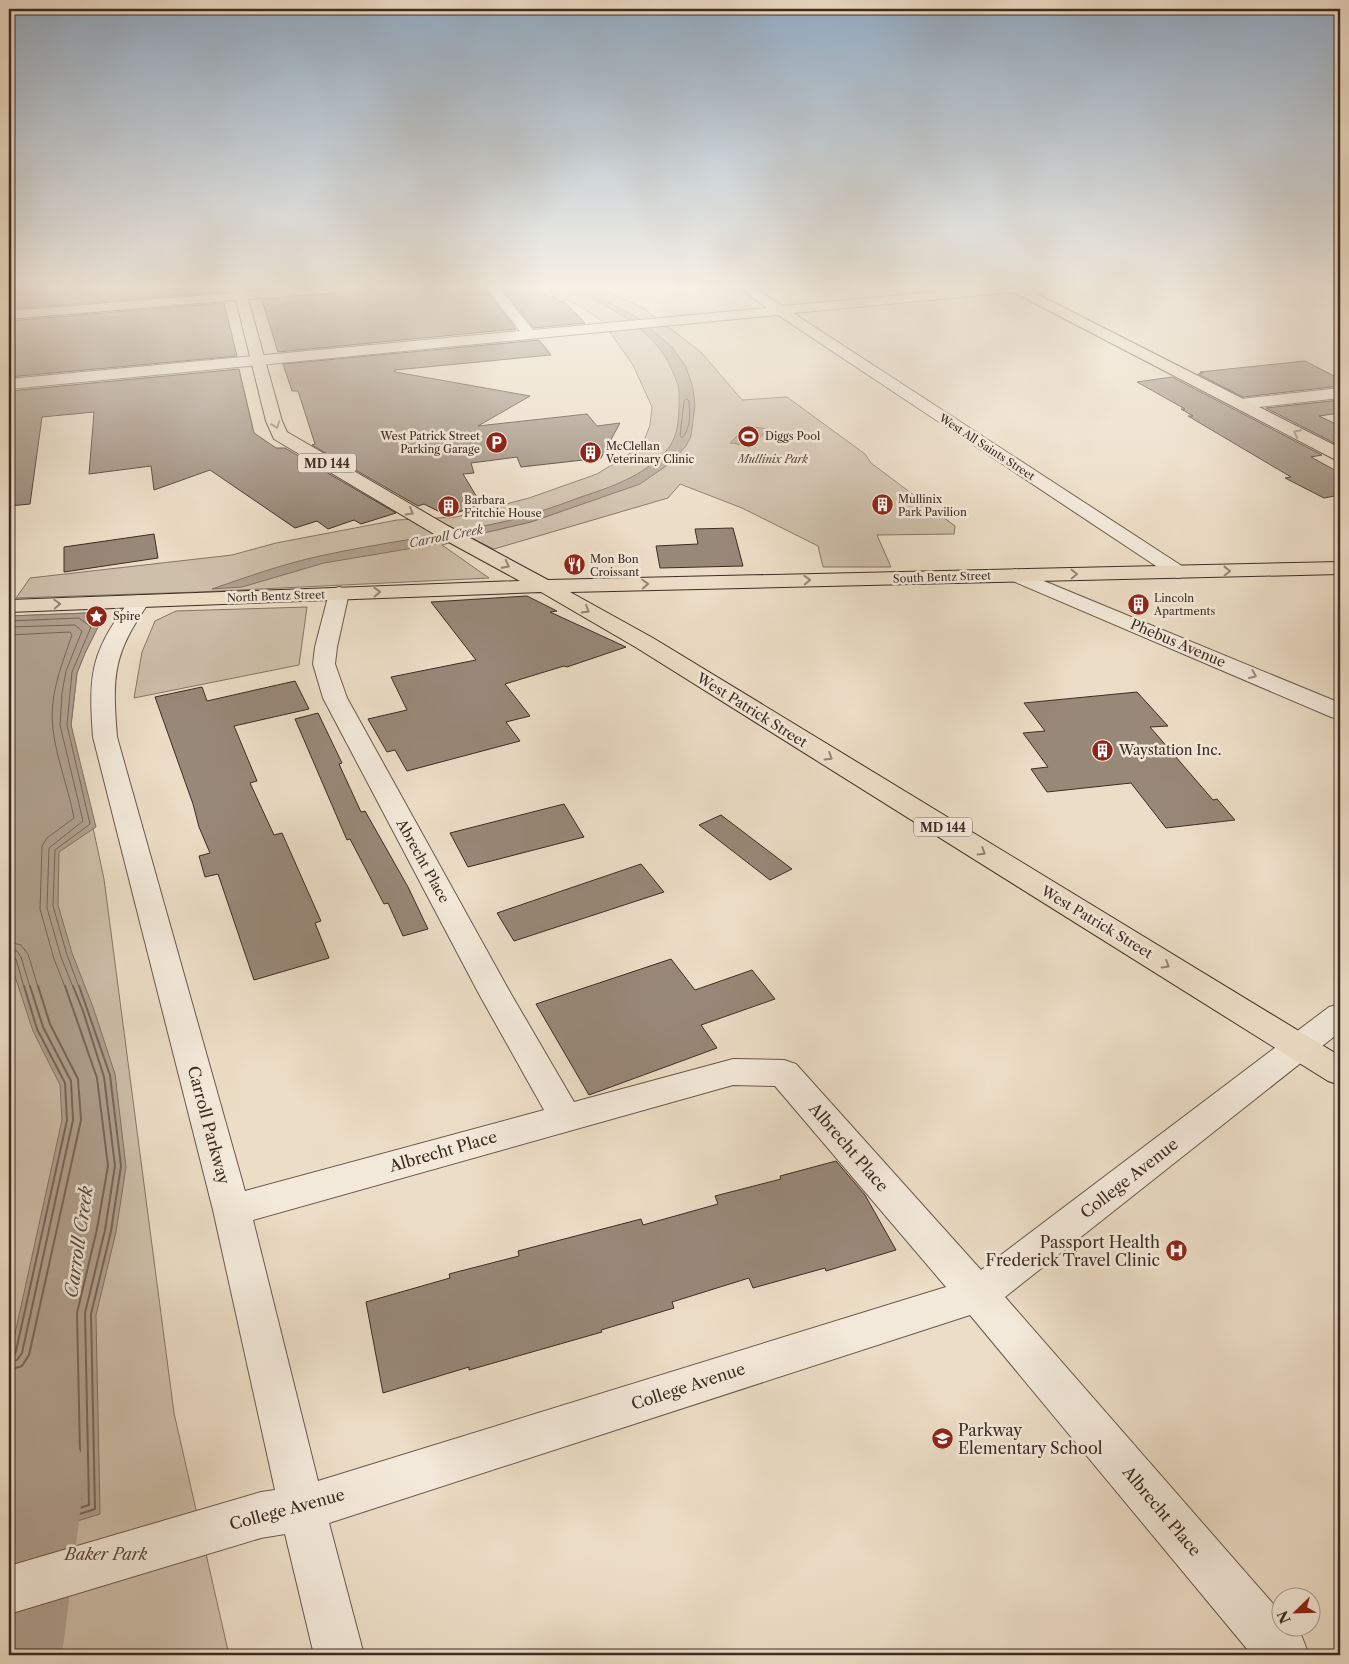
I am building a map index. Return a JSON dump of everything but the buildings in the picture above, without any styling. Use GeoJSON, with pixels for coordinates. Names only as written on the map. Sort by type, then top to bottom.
{"type":"FeatureCollection","features":[{"type":"Feature","properties":{"kind":"main road","name":"West Patrick Street"},"geometry":{"type":"LineString","coordinates":[[260,366],[274,421],[280,434],[441,530],[644,643],[1340,1072]]}},
{"type":"Feature","properties":{"kind":"main road"},"geometry":{"type":"LineString","coordinates":[[1166,366],[1340,455]]}},
{"type":"Feature","properties":{"kind":"main road","name":"South Bentz Street"},"geometry":{"type":"LineString","coordinates":[[543,586],[1340,568]]}},
{"type":"Feature","properties":{"kind":"main road","name":"North Bentz Street"},"geometry":{"type":"LineString","coordinates":[[9,606],[543,586]]}},
{"type":"Feature","properties":{"kind":"street"},"geometry":{"type":"LineString","coordinates":[[9,384],[208,366]]}},
{"type":"Feature","properties":{"kind":"street","name":"West All Saints Street"},"geometry":{"type":"LineString","coordinates":[[864,366],[1178,572]]}},
{"type":"Feature","properties":{"kind":"street"},"geometry":{"type":"LineString","coordinates":[[1241,404],[1340,393]]}},
{"type":"Feature","properties":{"kind":"street","name":"Phebus Avenue"},"geometry":{"type":"LineString","coordinates":[[1015,575],[1340,712]]}},
{"type":"Feature","properties":{"kind":"street","name":"Abrecht Place"},"geometry":{"type":"LineString","coordinates":[[339,593],[326,647],[324,664],[335,698],[490,986],[565,1117]]}},
{"type":"Feature","properties":{"kind":"street","name":"Carroll Parkway"},"geometry":{"type":"LineString","coordinates":[[139,601],[122,627],[108,654],[102,693],[105,737],[232,1210],[302,1509],[339,1655]]}},
{"type":"Feature","properties":{"kind":"street","name":"College Avenue"},"geometry":{"type":"LineString","coordinates":[[9,1590],[261,1514],[302,1509],[978,1294],[1340,1015]]}},
{"type":"Feature","properties":{"kind":"street","name":"Albrecht Place"},"geometry":{"type":"LineString","coordinates":[[232,1210],[733,1072],[784,1073],[978,1294],[1284,1655]]}},
{"type":"Feature","properties":{"kind":"green space","name":"Mullinix Park"},"geometry":{"type":"Polygon","coordinates":[[[633,366],[713,366],[742,400],[787,397],[865,454],[871,463],[955,526],[954,534],[877,535],[891,567],[823,567],[818,546],[742,508],[680,484],[668,498],[494,549],[469,537],[442,545],[489,578],[198,592],[16,598],[30,578],[232,555],[276,543],[397,520],[456,517],[529,498],[597,474],[642,446],[650,425],[652,407],[633,366]]]}},
{"type":"Feature","properties":{"kind":"green space"},"geometry":{"type":"Polygon","coordinates":[[[307,607],[299,665],[134,698],[142,652],[155,621],[176,611],[307,607]]]}},
{"type":"Feature","properties":{"kind":"green space","name":"Baker Park"},"geometry":{"type":"Polygon","coordinates":[[[88,613],[85,616],[86,619],[96,621],[102,619],[77,673],[71,725],[104,879],[174,1413],[229,1655],[9,1655],[9,616],[88,613]]]}},
{"type":"Feature","properties":{"kind":"water"},"geometry":{"type":"Polygon","coordinates":[[[670,366],[685,366],[693,388],[695,406],[691,436],[686,446],[669,464],[640,484],[531,522],[437,544],[324,563],[242,587],[212,589],[306,559],[476,528],[519,518],[626,480],[657,460],[671,445],[679,416],[678,385],[670,366]]]}},
{"type":"Feature","properties":{"kind":"water","name":"Diggs Pool"},"geometry":{"type":"Polygon","coordinates":[[[747,426],[768,429],[752,446],[730,443],[747,426]]]}},
{"type":"Feature","properties":{"kind":"water"},"geometry":{"type":"Polygon","coordinates":[[[88,613],[85,616],[86,619],[96,621],[102,619],[77,673],[71,725],[96,827],[59,852],[58,905],[72,953],[93,1007],[115,1074],[126,1167],[116,1232],[96,1315],[100,1514],[9,1542],[9,1361],[62,1120],[60,1085],[33,1031],[9,958],[9,616],[88,613]]]}},
{"type":"Feature","properties":{"kind":"waterway","name":"Carroll Creek"},"geometry":{"type":"LineString","coordinates":[[17,1655],[45,1465]]}},
{"type":"Feature","properties":{"kind":"place","name":"Diggs Pool"},"geometry":{"type":"Point","coordinates":[749,436]}},
{"type":"Feature","properties":{"kind":"place","name":"West Patrick Street Parking Garage"},"geometry":{"type":"Point","coordinates":[496,442]}},
{"type":"Feature","properties":{"kind":"place","name":"McClellan Veterinary Clinic"},"geometry":{"type":"Point","coordinates":[590,452]}},
{"type":"Feature","properties":{"kind":"place","name":"Mullinix Park Pavilion"},"geometry":{"type":"Point","coordinates":[882,505]}},
{"type":"Feature","properties":{"kind":"place","name":"Barbara Fritchie House"},"geometry":{"type":"Point","coordinates":[448,506]}},
{"type":"Feature","properties":{"kind":"place","name":"Mon Bon Croissant"},"geometry":{"type":"Point","coordinates":[574,565]}},
{"type":"Feature","properties":{"kind":"place","name":"Lincoln Apartments"},"geometry":{"type":"Point","coordinates":[1138,604]}},
{"type":"Feature","properties":{"kind":"place","name":"Spire"},"geometry":{"type":"Point","coordinates":[97,616]}},
{"type":"Feature","properties":{"kind":"place","name":"Waystation Inc."},"geometry":{"type":"Point","coordinates":[1103,750]}},
{"type":"Feature","properties":{"kind":"place","name":"Passport Health Frederick Travel Clinic"},"geometry":{"type":"Point","coordinates":[1176,1251]}},
{"type":"Feature","properties":{"kind":"place","name":"Parkway Elementary School"},"geometry":{"type":"Point","coordinates":[942,1439]}}]}
